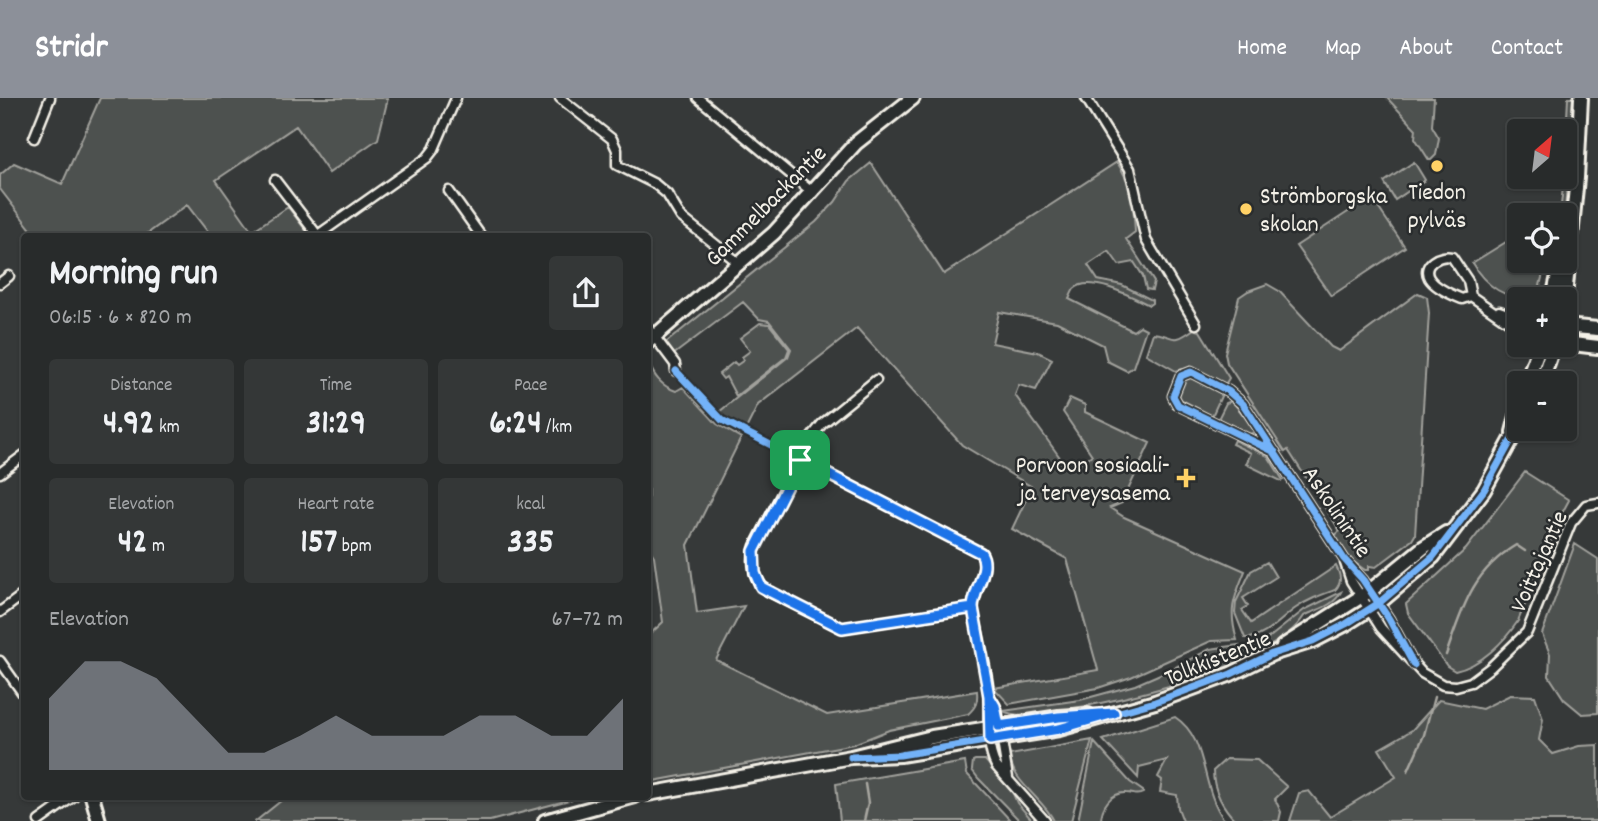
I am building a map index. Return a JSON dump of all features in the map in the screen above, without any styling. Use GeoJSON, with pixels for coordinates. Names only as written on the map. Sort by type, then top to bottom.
{"type":"FeatureCollection","features":[{"type":"Feature","properties":{"kind":"street"},"geometry":{"type":"LineString","coordinates":[[34,138],[50,98]]}},
{"type":"Feature","properties":{"kind":"street"},"geometry":{"type":"LineString","coordinates":[[322,233],[427,158],[434,149],[456,98]]}},
{"type":"Feature","properties":{"kind":"street"},"geometry":{"type":"LineString","coordinates":[[560,98],[611,139],[617,150],[617,165],[655,184],[667,194],[681,216],[740,264]]}},
{"type":"Feature","properties":{"kind":"street"},"geometry":{"type":"LineString","coordinates":[[698,98],[812,192]]}},
{"type":"Feature","properties":{"kind":"street","name":"Gammelbackantie"},"geometry":{"type":"LineString","coordinates":[[651,334],[740,264],[774,233],[856,143],[913,98]]}},
{"type":"Feature","properties":{"kind":"street"},"geometry":{"type":"LineString","coordinates":[[1086,98],[1130,169],[1146,240],[1196,324]]}},
{"type":"Feature","properties":{"kind":"street"},"geometry":{"type":"LineString","coordinates":[[1573,203],[1581,98]]}},
{"type":"Feature","properties":{"kind":"street"},"geometry":{"type":"LineString","coordinates":[[275,180],[316,233]]}},
{"type":"Feature","properties":{"kind":"street"},"geometry":{"type":"LineString","coordinates":[[449,191],[479,233]]}},
{"type":"Feature","properties":{"kind":"street"},"geometry":{"type":"LineString","coordinates":[[1471,296],[1462,299],[1456,297],[1434,283],[1427,270],[1429,265],[1442,256],[1452,257],[1468,281],[1471,296],[1507,320]]}},
{"type":"Feature","properties":{"kind":"street"},"geometry":{"type":"LineString","coordinates":[[0,283],[9,276]]}},
{"type":"Feature","properties":{"kind":"street"},"geometry":{"type":"LineString","coordinates":[[1491,309],[1507,314]]}},
{"type":"Feature","properties":{"kind":"street"},"geometry":{"type":"LineString","coordinates":[[1577,327],[1598,329]]}},
{"type":"Feature","properties":{"kind":"street"},"geometry":{"type":"LineString","coordinates":[[651,336],[675,364],[676,371]]}},
{"type":"Feature","properties":{"kind":"street"},"geometry":{"type":"LineString","coordinates":[[1577,345],[1598,347]]}},
{"type":"Feature","properties":{"kind":"street","name":"Askolinintie"},"geometry":{"type":"LineString","coordinates":[[1275,452],[1178,405],[1173,396],[1181,376],[1191,372],[1235,396],[1243,404],[1275,452],[1344,559],[1365,594]]}},
{"type":"Feature","properties":{"kind":"street"},"geometry":{"type":"LineString","coordinates":[[876,380],[816,429],[754,551],[755,573],[761,587],[842,628],[973,608]]}},
{"type":"Feature","properties":{"kind":"street","name":"Tolkkistentie"},"geometry":{"type":"LineString","coordinates":[[651,793],[851,757],[900,755],[1059,717],[1114,713],[1155,702],[1231,674],[1272,654],[1313,641],[1374,607],[1433,557],[1484,490],[1510,441]]}},
{"type":"Feature","properties":{"kind":"street"},"geometry":{"type":"LineString","coordinates":[[0,473],[21,457]]}},
{"type":"Feature","properties":{"kind":"street"},"geometry":{"type":"LineString","coordinates":[[800,460],[981,553],[984,569],[973,597],[973,608],[989,696],[995,706],[992,756],[996,766],[1045,821]]}},
{"type":"Feature","properties":{"kind":"street","name":"Voittajantie"},"geometry":{"type":"LineString","coordinates":[[1365,594],[1374,607],[1381,628],[1429,678],[1443,685],[1456,686],[1471,682],[1491,667],[1527,632],[1576,516],[1586,505],[1598,503]]}},
{"type":"Feature","properties":{"kind":"street","name":"Tolkkistentie"},"geometry":{"type":"LineString","coordinates":[[1272,654],[1365,594],[1424,547],[1452,529]]}},
{"type":"Feature","properties":{"kind":"street"},"geometry":{"type":"LineString","coordinates":[[0,612],[21,597]]}},
{"type":"Feature","properties":{"kind":"street"},"geometry":{"type":"LineString","coordinates":[[0,661],[21,691]]}},
{"type":"Feature","properties":{"kind":"street"},"geometry":{"type":"LineString","coordinates":[[39,821],[68,800]]}},
{"type":"Feature","properties":{"kind":"street"},"geometry":{"type":"LineString","coordinates":[[93,800],[99,821]]}},
{"type":"Feature","properties":{"kind":"street"},"geometry":{"type":"LineString","coordinates":[[545,821],[621,800]]}},
{"type":"Feature","properties":{"kind":"shaded area"},"geometry":{"type":"Polygon","coordinates":[[[100,98],[388,98],[378,139],[329,173],[296,126],[216,180],[252,231],[288,207],[308,233],[209,233],[187,205],[148,233],[34,233],[0,189],[0,175],[14,163],[62,184],[100,98]]]}},
{"type":"Feature","properties":{"kind":"shaded area"},"geometry":{"type":"Polygon","coordinates":[[[1387,98],[1434,98],[1432,126],[1439,138],[1436,155],[1431,160],[1415,138],[1416,129],[1387,98]]]}},
{"type":"Feature","properties":{"kind":"shaded area"},"geometry":{"type":"Polygon","coordinates":[[[1568,98],[1573,98],[1572,119],[1567,119],[1568,98]]]}},
{"type":"Feature","properties":{"kind":"shaded area"},"geometry":{"type":"Polygon","coordinates":[[[1117,162],[1127,180],[1133,203],[1135,232],[1126,239],[1154,282],[1152,290],[1146,289],[1143,276],[1134,262],[1119,265],[1109,251],[1088,265],[1098,280],[1122,285],[1152,300],[1152,303],[1149,305],[1111,288],[1090,284],[1074,289],[1069,299],[1133,331],[1140,326],[1146,329],[1133,367],[1127,371],[1107,361],[1103,345],[1057,322],[999,312],[992,343],[1038,352],[1052,359],[1036,390],[1019,385],[1015,395],[1069,470],[1092,455],[1063,412],[1070,398],[1085,405],[1085,412],[1150,443],[1122,503],[1110,508],[1124,517],[1245,571],[1233,612],[1237,640],[1211,641],[1131,677],[1098,688],[1009,704],[994,688],[1098,670],[1067,559],[1012,529],[1032,487],[962,445],[857,328],[758,405],[746,429],[724,418],[719,412],[788,357],[791,349],[769,321],[759,319],[743,302],[673,355],[663,345],[816,222],[835,202],[849,181],[871,163],[944,274],[1117,162]]]}},
{"type":"Feature","properties":{"kind":"shaded area"},"geometry":{"type":"Polygon","coordinates":[[[1414,162],[1425,180],[1395,200],[1384,182],[1414,162]]]}},
{"type":"Feature","properties":{"kind":"shaded area"},"geometry":{"type":"Polygon","coordinates":[[[1563,189],[1567,189],[1566,203],[1561,203],[1563,189]]]}},
{"type":"Feature","properties":{"kind":"shaded area"},"geometry":{"type":"Polygon","coordinates":[[[1371,197],[1405,247],[1331,296],[1296,246],[1371,197]]]}},
{"type":"Feature","properties":{"kind":"shaded area"},"geometry":{"type":"Polygon","coordinates":[[[1507,241],[1507,273],[1543,273],[1540,287],[1507,287],[1507,295],[1505,294],[1490,285],[1472,263],[1507,241]]]}},
{"type":"Feature","properties":{"kind":"shaded area"},"geometry":{"type":"Polygon","coordinates":[[[1267,284],[1279,291],[1331,347],[1339,351],[1418,293],[1427,297],[1429,313],[1415,535],[1376,567],[1369,566],[1369,570],[1347,557],[1334,536],[1340,531],[1227,363],[1225,353],[1239,297],[1267,284]]]}},
{"type":"Feature","properties":{"kind":"shaded area"},"geometry":{"type":"Polygon","coordinates":[[[760,323],[769,324],[789,349],[786,357],[736,396],[726,377],[723,379],[719,374],[734,362],[737,365],[744,360],[742,357],[750,351],[740,338],[760,323]]]}},
{"type":"Feature","properties":{"kind":"shaded area"},"geometry":{"type":"Polygon","coordinates":[[[1194,329],[1200,331],[1229,378],[1225,385],[1195,370],[1176,371],[1146,354],[1153,333],[1177,338],[1194,329]]]}},
{"type":"Feature","properties":{"kind":"shaded area"},"geometry":{"type":"Polygon","coordinates":[[[651,367],[662,383],[676,391],[683,387],[717,424],[741,438],[688,545],[697,613],[744,606],[716,660],[827,715],[977,691],[976,704],[968,714],[889,730],[854,744],[651,781],[651,633],[663,622],[654,556],[651,552],[651,367]]]}},
{"type":"Feature","properties":{"kind":"shaded area"},"geometry":{"type":"Polygon","coordinates":[[[1189,377],[1222,394],[1212,416],[1180,399],[1181,386],[1189,377]]]}},
{"type":"Feature","properties":{"kind":"shaded area"},"geometry":{"type":"Polygon","coordinates":[[[1232,401],[1254,428],[1253,433],[1249,434],[1218,419],[1226,403],[1232,401]]]}},
{"type":"Feature","properties":{"kind":"shaded area"},"geometry":{"type":"Polygon","coordinates":[[[1234,440],[1268,456],[1283,480],[1246,464],[1251,453],[1232,444],[1234,440]]]}},
{"type":"Feature","properties":{"kind":"shaded area"},"geometry":{"type":"Polygon","coordinates":[[[1525,472],[1569,500],[1553,530],[1555,532],[1518,621],[1491,652],[1473,664],[1455,671],[1447,666],[1408,613],[1406,604],[1466,549],[1525,472]]]}},
{"type":"Feature","properties":{"kind":"shaded area"},"geometry":{"type":"Polygon","coordinates":[[[1575,544],[1598,559],[1598,713],[1582,714],[1564,699],[1549,676],[1550,654],[1542,634],[1575,544]]]}},
{"type":"Feature","properties":{"kind":"shaded area"},"geometry":{"type":"Polygon","coordinates":[[[1267,562],[1276,577],[1243,598],[1248,606],[1242,610],[1251,623],[1336,566],[1340,581],[1335,590],[1301,605],[1266,632],[1245,638],[1235,613],[1236,602],[1251,571],[1267,562]]]}},
{"type":"Feature","properties":{"kind":"shaded area"},"geometry":{"type":"Polygon","coordinates":[[[1341,592],[1334,601],[1304,616],[1287,634],[1261,651],[1193,679],[1119,699],[1047,713],[1024,715],[1003,711],[1080,700],[1135,685],[1210,649],[1238,645],[1245,650],[1270,637],[1304,610],[1341,592]]]}},
{"type":"Feature","properties":{"kind":"shaded area"},"geometry":{"type":"Polygon","coordinates":[[[1510,695],[1535,696],[1543,719],[1539,740],[1553,754],[1579,746],[1598,745],[1598,821],[1290,821],[1299,793],[1309,791],[1330,817],[1396,777],[1379,749],[1412,730],[1439,700],[1482,709],[1510,695]]]}},
{"type":"Feature","properties":{"kind":"shaded area"},"geometry":{"type":"Polygon","coordinates":[[[1175,717],[1194,738],[1211,794],[1225,821],[1183,821],[1177,795],[1160,792],[1162,780],[1158,777],[1167,760],[1139,767],[1138,778],[1103,740],[1175,717]]]}},
{"type":"Feature","properties":{"kind":"shaded area"},"geometry":{"type":"Polygon","coordinates":[[[1092,740],[1071,821],[1054,821],[1015,773],[1010,755],[1092,740]]]}},
{"type":"Feature","properties":{"kind":"shaded area"},"geometry":{"type":"Polygon","coordinates":[[[1094,742],[1143,793],[1121,793],[1111,798],[1105,806],[1101,821],[1078,821],[1094,742]]]}},
{"type":"Feature","properties":{"kind":"shaded area"},"geometry":{"type":"Polygon","coordinates":[[[1226,759],[1257,760],[1287,787],[1275,799],[1281,812],[1279,821],[1236,821],[1231,816],[1220,798],[1213,778],[1213,771],[1226,759]]]}},
{"type":"Feature","properties":{"kind":"shaded area"},"geometry":{"type":"Polygon","coordinates":[[[975,760],[985,760],[1033,821],[1020,821],[978,778],[972,770],[975,760]]]}},
{"type":"Feature","properties":{"kind":"shaded area"},"geometry":{"type":"Polygon","coordinates":[[[965,762],[967,774],[1011,821],[840,821],[836,784],[965,762]]]}},
{"type":"Feature","properties":{"kind":"shaded area"},"geometry":{"type":"Polygon","coordinates":[[[282,800],[569,800],[490,821],[256,821],[282,800]]]}},
{"type":"Feature","properties":{"kind":"waterway"},"geometry":{"type":"LineString","coordinates":[[1446,655],[1463,608],[1478,580],[1488,567],[1516,545],[1525,551]]}},
{"type":"Feature","properties":{"kind":"waterway"},"geometry":{"type":"LineString","coordinates":[[1408,771],[1424,735],[1434,697]]}},
{"type":"Feature","properties":{"kind":"waterway"},"geometry":{"type":"LineString","coordinates":[[864,821],[868,803],[865,784]]}},
{"type":"Feature","properties":{"kind":"cycle path"},"geometry":{"type":"LineString","coordinates":[[676,371],[722,420],[800,460]]}},
{"type":"Feature","properties":{"kind":"cycle path"},"geometry":{"type":"LineString","coordinates":[[1275,452],[1178,405],[1173,396],[1181,376],[1191,372],[1228,391],[1243,404],[1344,559],[1363,580],[1389,619],[1414,665]]}},
{"type":"Feature","properties":{"kind":"cycle path"},"geometry":{"type":"LineString","coordinates":[[851,757],[900,755],[1059,729],[1155,702],[1231,674],[1272,654],[1313,641],[1379,603],[1433,557],[1484,490],[1511,441]]}},
{"type":"Feature","properties":{"kind":"place","name":"Tiedon pylväs"},"geometry":{"type":"Point","coordinates":[1437,166]}},
{"type":"Feature","properties":{"kind":"place","name":"Strömborgska skolan"},"geometry":{"type":"Point","coordinates":[1246,209]}},
{"type":"Feature","properties":{"kind":"place","name":"Porvoon sosiaali- ja terveysasema"},"geometry":{"type":"Point","coordinates":[1186,478]}},
{"type":"Feature","properties":{"kind":"route"},"geometry":{"type":"LineString","coordinates":[[800,460],[755,546],[755,573],[761,587],[831,625],[842,628],[973,608],[989,696],[995,706],[999,726],[1059,717],[1114,713],[1059,729],[990,740],[989,696],[973,608],[973,597],[984,569],[981,553],[800,460]]}}]}
